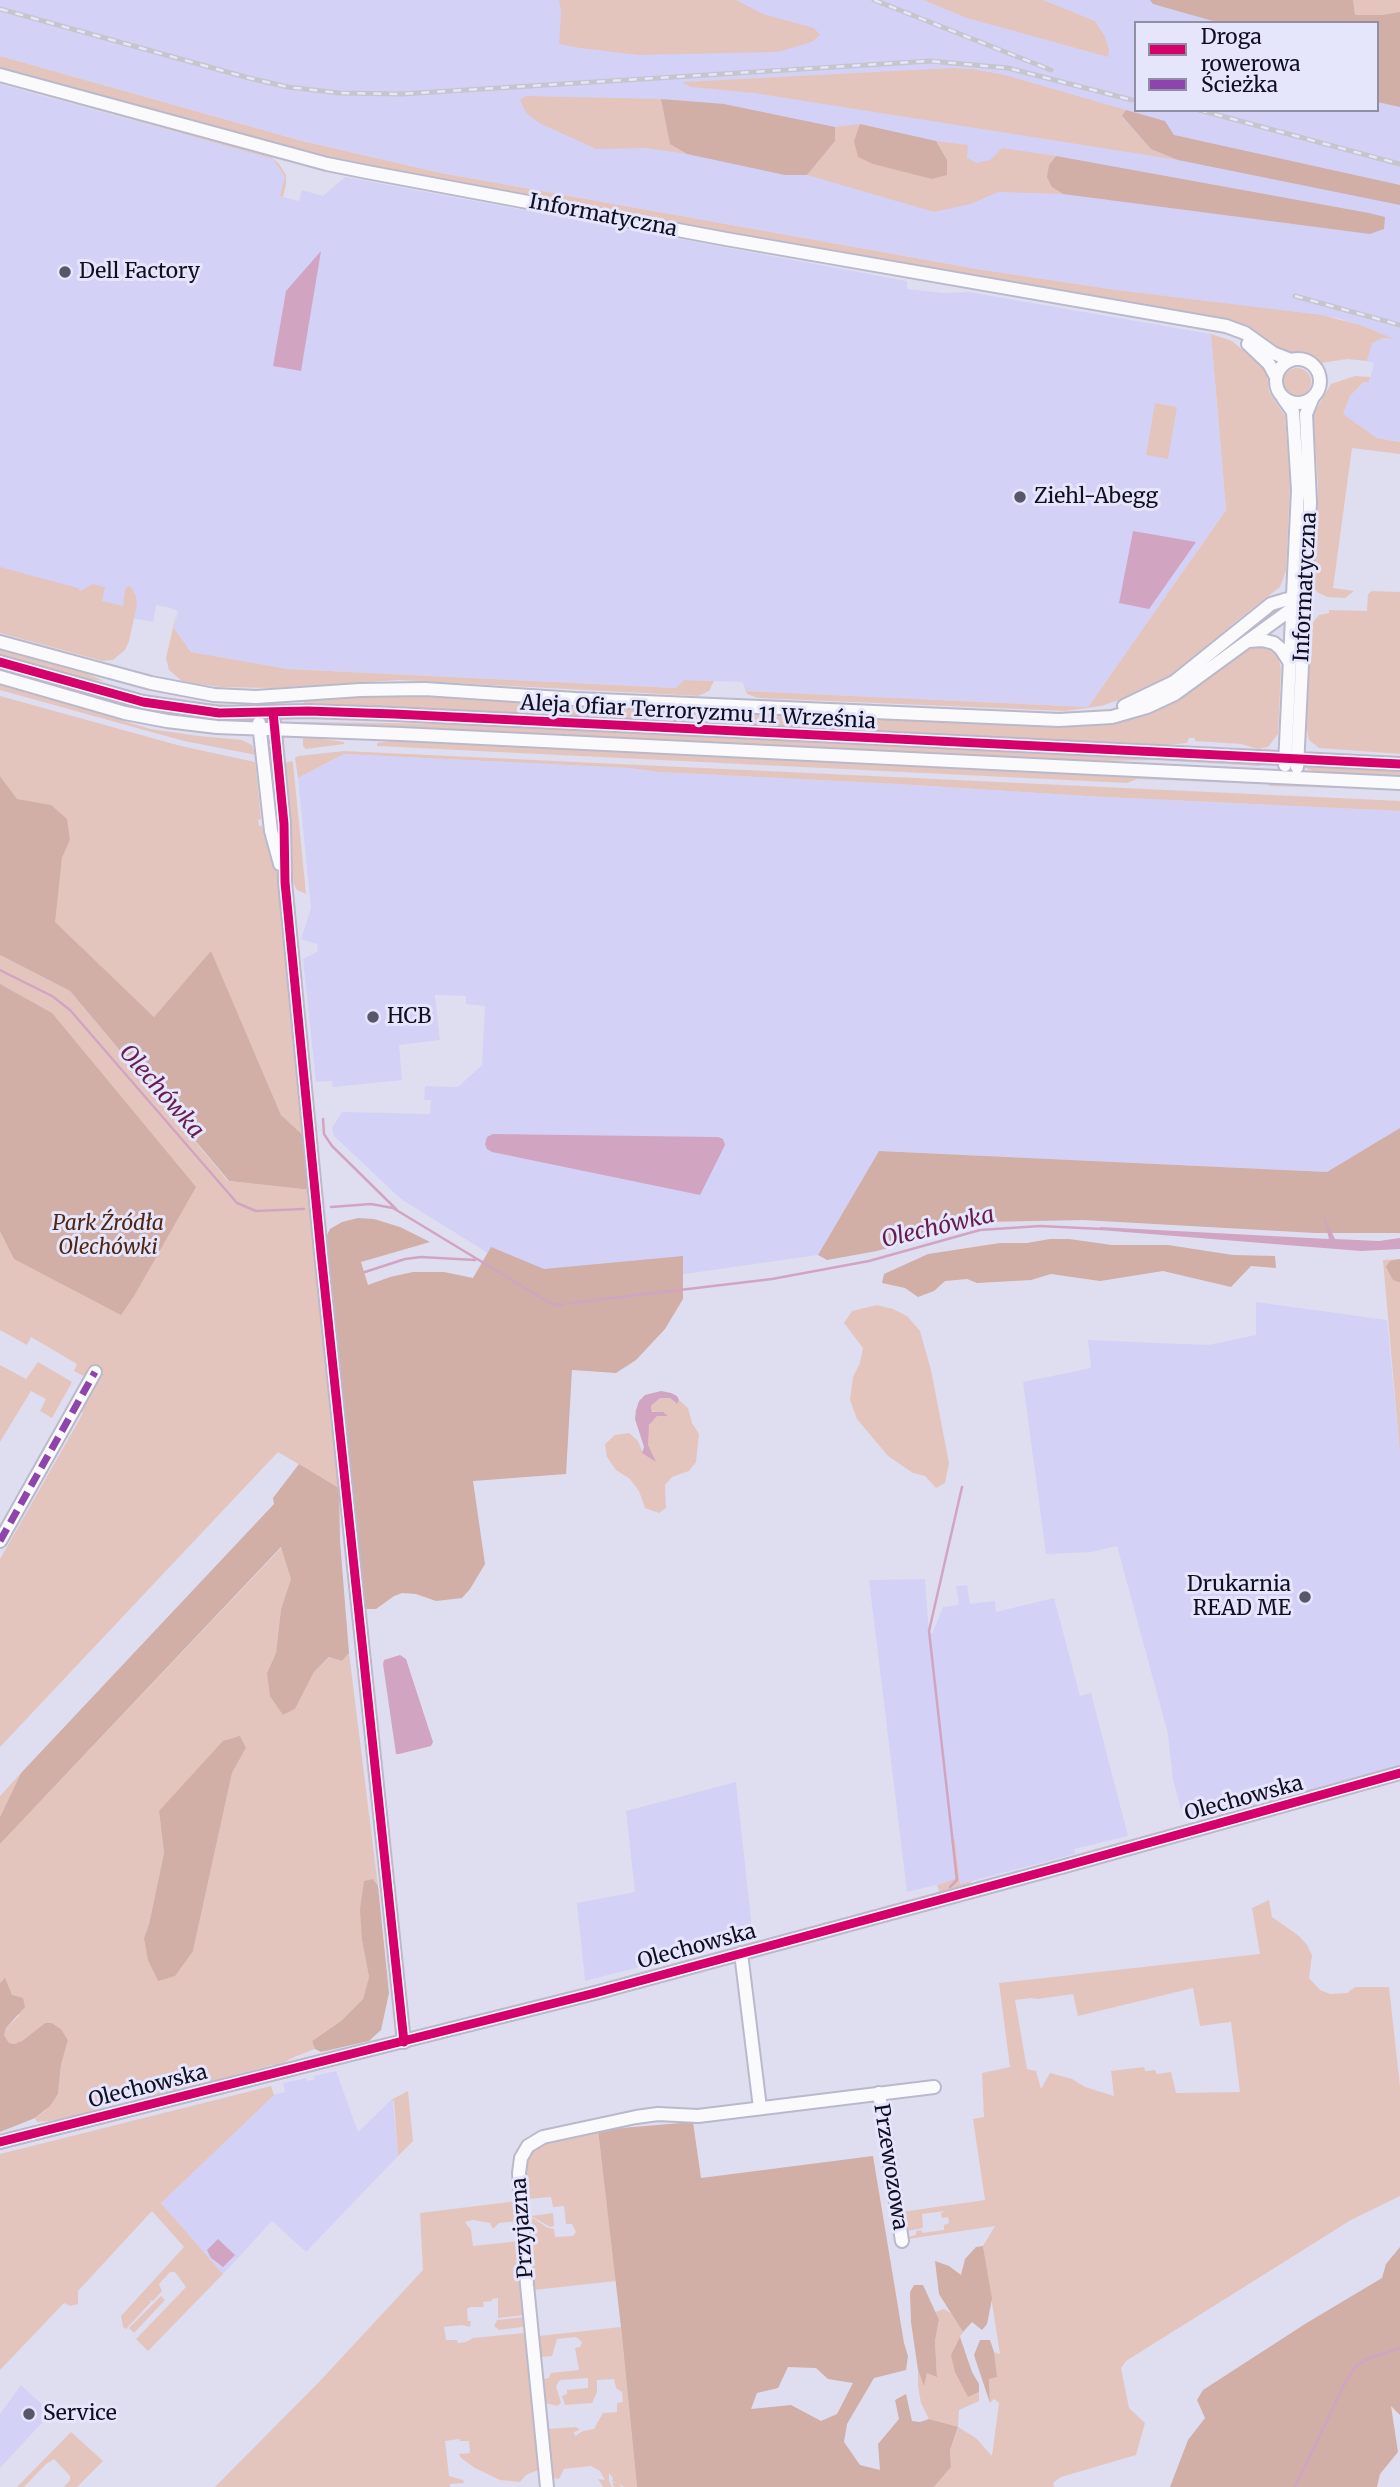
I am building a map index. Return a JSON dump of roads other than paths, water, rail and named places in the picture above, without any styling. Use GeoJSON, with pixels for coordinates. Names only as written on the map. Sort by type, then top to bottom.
{"type":"FeatureCollection","features":[{"type":"Feature","properties":{"kind":"street","name":"Informatyczna"},"geometry":{"type":"LineString","coordinates":[[0,75],[367,173],[740,242],[1236,328],[1273,353],[1291,360]]}},
{"type":"Feature","properties":{"kind":"street","name":"Informatyczna"},"geometry":{"type":"LineString","coordinates":[[1214,326],[1251,347],[1269,364],[1276,377]]}},
{"type":"Feature","properties":{"kind":"street"},"geometry":{"type":"LineString","coordinates":[[1301,359],[1308,362],[1318,373],[1319,386],[1312,397],[1304,402],[1296,403],[1283,398],[1279,392],[1276,377],[1279,370],[1291,360],[1301,359]]}},
{"type":"Feature","properties":{"kind":"street","name":"Informatyczna"},"geometry":{"type":"LineString","coordinates":[[1291,759],[1290,665],[1310,492],[1306,414],[1312,397]]}},
{"type":"Feature","properties":{"kind":"street","name":"Informatyczna"},"geometry":{"type":"LineString","coordinates":[[1283,398],[1293,412],[1298,474],[1297,604],[1290,777]]}},
{"type":"Feature","properties":{"kind":"street"},"geometry":{"type":"LineString","coordinates":[[1096,717],[1159,691],[1190,670],[1271,604],[1280,600],[1297,604]]}},
{"type":"Feature","properties":{"kind":"street"},"geometry":{"type":"LineString","coordinates":[[0,642],[151,683],[214,695],[256,697],[425,689],[575,699],[1038,720],[1112,717],[1175,694],[1297,604]]}},
{"type":"Feature","properties":{"kind":"street"},"geometry":{"type":"LineString","coordinates":[[1248,641],[1274,643],[1282,649],[1290,665]]}},
{"type":"Feature","properties":{"kind":"street","name":"Aleja Ofiar Terroryzmu 11 Września"},"geometry":{"type":"LineString","coordinates":[[0,662],[148,703],[219,713],[394,714],[1400,764]]}},
{"type":"Feature","properties":{"kind":"street","name":"Aleja Ofiar Terroryzmu 11 Września"},"geometry":{"type":"LineString","coordinates":[[0,677],[151,718],[217,727],[401,733],[1400,783]]}},
{"type":"Feature","properties":{"kind":"street"},"geometry":{"type":"LineString","coordinates":[[258,712],[271,831],[285,882]]}},
{"type":"Feature","properties":{"kind":"street"},"geometry":{"type":"LineString","coordinates":[[273,712],[284,824],[285,882],[343,1478],[404,2042]]}},
{"type":"Feature","properties":{"kind":"street"},"geometry":{"type":"LineString","coordinates":[[0,1541],[95,1372]]}},
{"type":"Feature","properties":{"kind":"street","name":"Olechowska"},"geometry":{"type":"LineString","coordinates":[[0,2142],[404,2042],[1400,1773]]}},
{"type":"Feature","properties":{"kind":"street"},"geometry":{"type":"LineString","coordinates":[[741,1953],[760,2108]]}},
{"type":"Feature","properties":{"kind":"street","name":"Przewozowa"},"geometry":{"type":"LineString","coordinates":[[698,2116],[934,2087]]}},
{"type":"Feature","properties":{"kind":"street","name":"Przewozowa"},"geometry":{"type":"LineString","coordinates":[[879,2093],[902,2241]]}},
{"type":"Feature","properties":{"kind":"street","name":"Przyjazna"},"geometry":{"type":"LineString","coordinates":[[547,2487],[527,2286],[519,2173],[521,2158],[528,2146],[543,2137],[636,2117],[698,2116]]}},
{"type":"Feature","properties":{"kind":"waterway","name":"Olechówka"},"geometry":{"type":"LineString","coordinates":[[0,970],[52,996],[70,1010],[237,1203],[256,1211],[304,1209]]}},
{"type":"Feature","properties":{"kind":"waterway"},"geometry":{"type":"LineString","coordinates":[[323,1119],[324,1134],[332,1146],[396,1209]]}},
{"type":"Feature","properties":{"kind":"waterway","name":"Olechówka"},"geometry":{"type":"LineString","coordinates":[[331,1207],[371,1204],[393,1208],[553,1305],[563,1304]]}},
{"type":"Feature","properties":{"kind":"waterway","name":"Olechówka"},"geometry":{"type":"LineString","coordinates":[[570,1303],[772,1279],[869,1261],[980,1230],[1040,1226],[1102,1229]]}},
{"type":"Feature","properties":{"kind":"waterway"},"geometry":{"type":"LineString","coordinates":[[365,1272],[405,1259],[421,1257],[475,1260]]}},
{"type":"Feature","properties":{"kind":"waterway"},"geometry":{"type":"LineString","coordinates":[[950,1887],[957,1880],[929,1631],[962,1487]]}},
{"type":"Feature","properties":{"kind":"waterway"},"geometry":{"type":"LineString","coordinates":[[1295,2487],[1344,2385],[1356,2366],[1365,2360],[1400,2348]]}},
{"type":"Feature","properties":{"kind":"railway"},"geometry":{"type":"LineString","coordinates":[[874,0],[1051,70]]}},
{"type":"Feature","properties":{"kind":"railway"},"geometry":{"type":"LineString","coordinates":[[0,9],[249,78],[288,87],[339,93],[402,94],[930,61],[1008,68],[1132,100]]}},
{"type":"Feature","properties":{"kind":"railway"},"geometry":{"type":"LineString","coordinates":[[1206,112],[1400,164]]}},
{"type":"Feature","properties":{"kind":"railway"},"geometry":{"type":"LineString","coordinates":[[1295,296],[1400,325]]}},
{"type":"Feature","properties":{"kind":"place","name":"Dell Factory"},"geometry":{"type":"Point","coordinates":[65,272]}},
{"type":"Feature","properties":{"kind":"place","name":"Ziehl-Abegg"},"geometry":{"type":"Point","coordinates":[1020,497]}},
{"type":"Feature","properties":{"kind":"place","name":"HCB"},"geometry":{"type":"Point","coordinates":[373,1017]}},
{"type":"Feature","properties":{"kind":"place","name":"Drukarnia READ ME"},"geometry":{"type":"Point","coordinates":[1305,1597]}},
{"type":"Feature","properties":{"kind":"place","name":"Service"},"geometry":{"type":"Point","coordinates":[29,2414]}},
{"type":"Feature","properties":{"kind":"park label","name":"Park Źródła Olechówki"},"geometry":{"type":"Point","coordinates":[108,1236]}}]}
